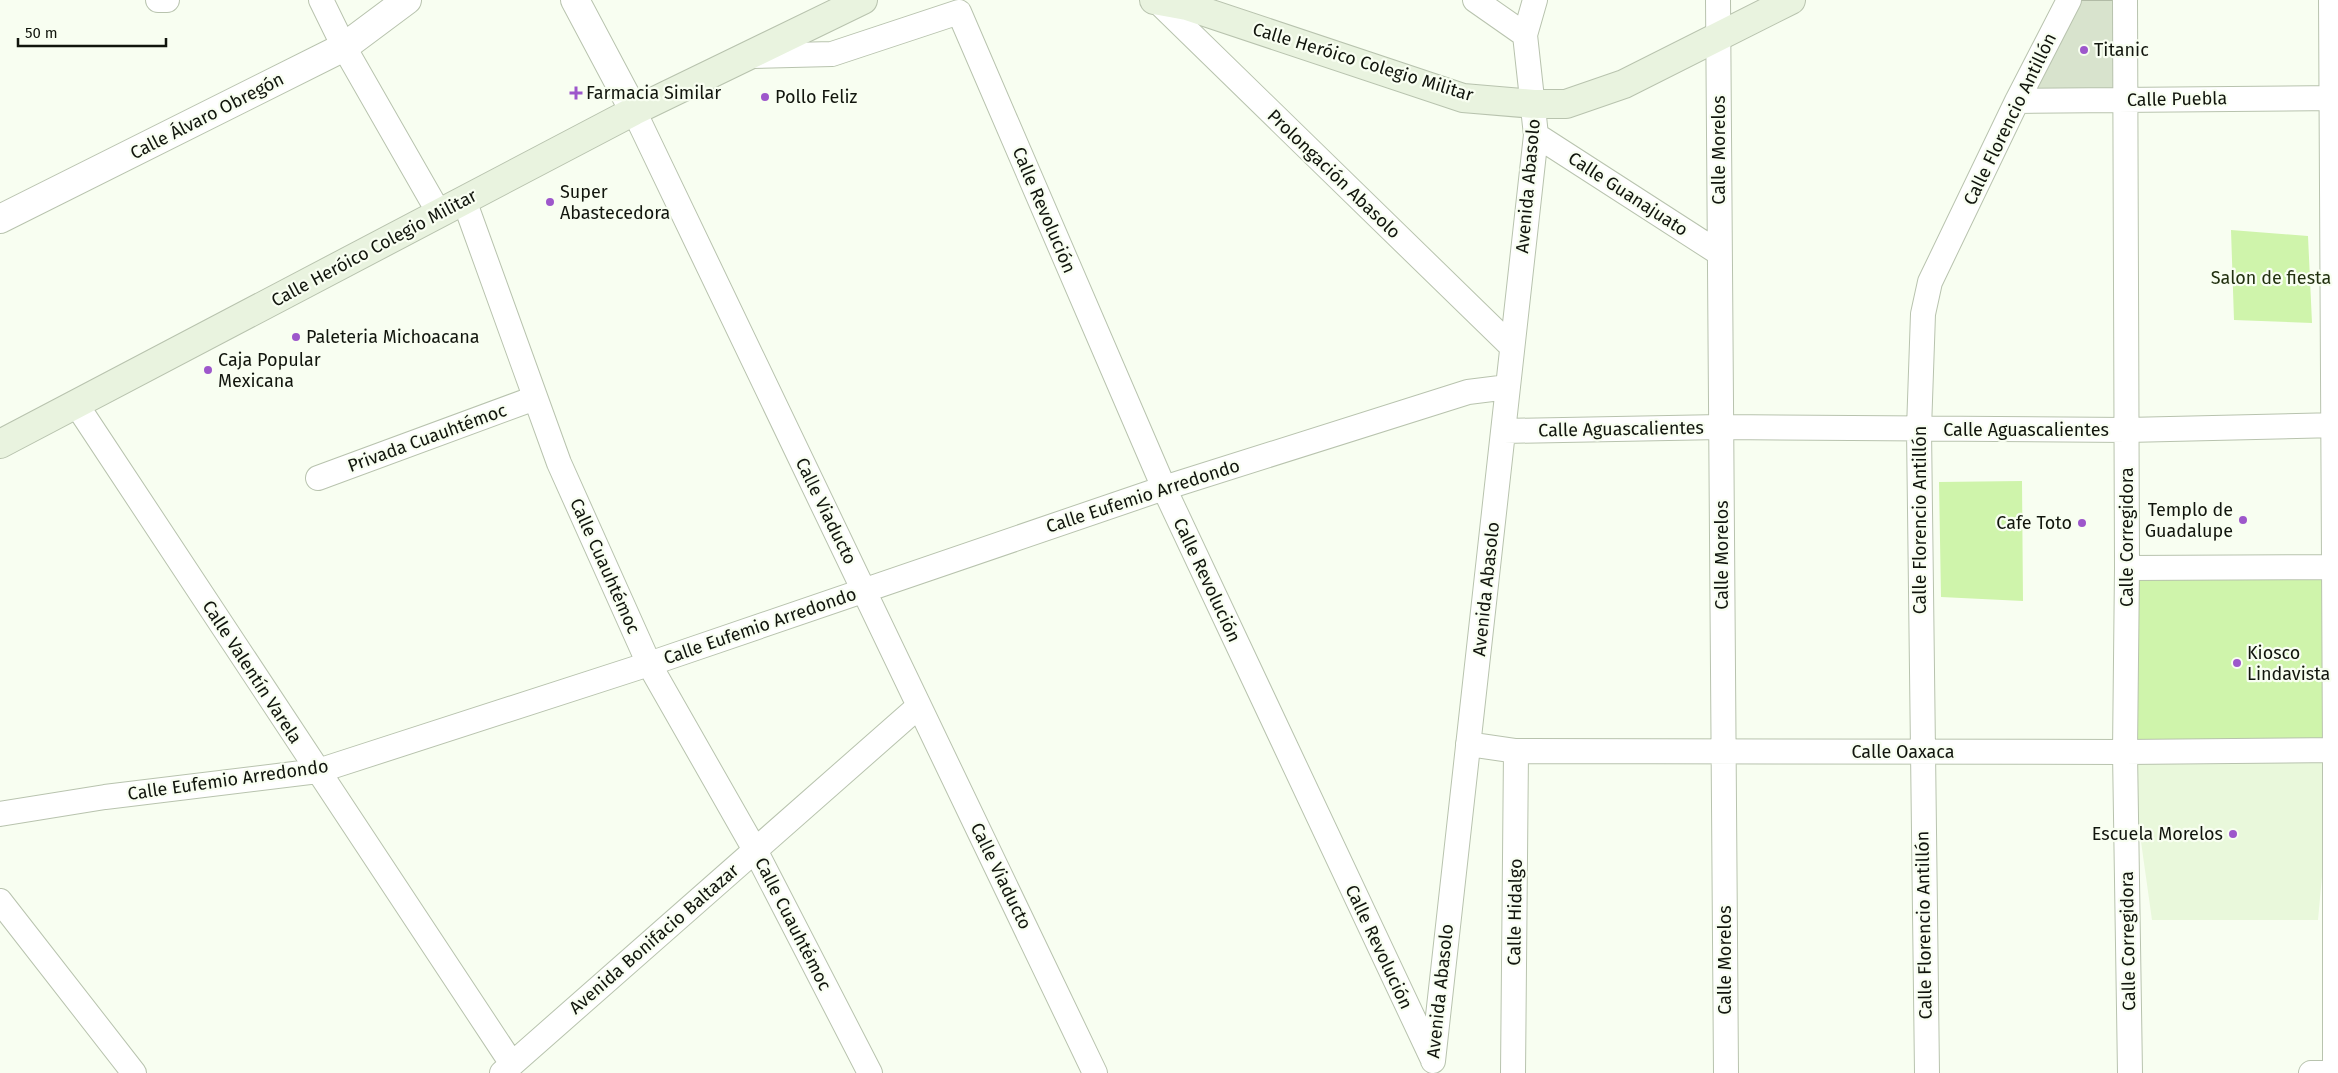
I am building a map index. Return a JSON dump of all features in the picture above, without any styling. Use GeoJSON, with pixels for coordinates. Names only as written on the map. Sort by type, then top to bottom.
{"type":"FeatureCollection","features":[{"type":"Feature","properties":{"kind":"main road","name":"Calle Heróico Colegio Militar"},"geometry":{"type":"LineString","coordinates":[[0,444],[634,111],[863,0]]}},
{"type":"Feature","properties":{"kind":"main road","name":"Calle Heróico Colegio Militar"},"geometry":{"type":"LineString","coordinates":[[1155,0],[1186,6],[1463,98],[1534,104],[1566,104],[1624,84],[1791,0]]}},
{"type":"Feature","properties":{"kind":"street"},"geometry":{"type":"LineString","coordinates":[[158,0],[167,0]]}},
{"type":"Feature","properties":{"kind":"street"},"geometry":{"type":"LineString","coordinates":[[321,0],[344,47],[440,213]]}},
{"type":"Feature","properties":{"kind":"street","name":"Calle Álvaro Obregón"},"geometry":{"type":"LineString","coordinates":[[0,219],[344,47],[407,0]]}},
{"type":"Feature","properties":{"kind":"street"},"geometry":{"type":"LineString","coordinates":[[576,0],[634,111]]}},
{"type":"Feature","properties":{"kind":"street","name":"Prolongación Abasolo"},"geometry":{"type":"LineString","coordinates":[[1155,0],[1512,347]]}},
{"type":"Feature","properties":{"kind":"street"},"geometry":{"type":"LineString","coordinates":[[1475,0],[1526,36],[1535,0]]}},
{"type":"Feature","properties":{"kind":"street","name":"Calle Morelos"},"geometry":{"type":"LineString","coordinates":[[1718,0],[1726,1073]]}},
{"type":"Feature","properties":{"kind":"street","name":"Calle Florencio Antillón"},"geometry":{"type":"LineString","coordinates":[[1927,1073],[1919,429],[1923,314],[1930,282],[2017,101],[2069,0]]}},
{"type":"Feature","properties":{"kind":"street","name":"Calle Corregidora"},"geometry":{"type":"LineString","coordinates":[[2125,0],[2127,568],[2125,752],[2130,1073]]}},
{"type":"Feature","properties":{"kind":"street"},"geometry":{"type":"LineString","coordinates":[[2311,1073],[2336,1073],[2337,750],[2333,567],[2335,425],[2334,98],[2331,0]]}},
{"type":"Feature","properties":{"kind":"street","name":"Calle Heróico Colegio Militar"},"geometry":{"type":"LineString","coordinates":[[750,56],[832,54],[959,12]]}},
{"type":"Feature","properties":{"kind":"street","name":"Calle Revolución"},"geometry":{"type":"LineString","coordinates":[[959,12],[1164,488],[1432,1066]]}},
{"type":"Feature","properties":{"kind":"street","name":"Avenida Abasolo"},"geometry":{"type":"LineString","coordinates":[[1432,1066],[1536,135],[1526,36]]}},
{"type":"Feature","properties":{"kind":"street","name":"Calle Puebla"},"geometry":{"type":"LineString","coordinates":[[2017,101],[2334,98]]}},
{"type":"Feature","properties":{"kind":"street","name":"Calle Viaducto"},"geometry":{"type":"LineString","coordinates":[[634,111],[1095,1073]]}},
{"type":"Feature","properties":{"kind":"street","name":"Calle Guanajuato"},"geometry":{"type":"LineString","coordinates":[[1536,135],[1719,253]]}},
{"type":"Feature","properties":{"kind":"street","name":"Calle Cuauhtémoc"},"geometry":{"type":"LineString","coordinates":[[464,200],[558,463],[650,664],[755,850],[870,1073]]}},
{"type":"Feature","properties":{"kind":"street","name":"Calle Eufemio Arredondo"},"geometry":{"type":"LineString","coordinates":[[0,814],[105,797],[318,771],[650,664],[1164,488],[1468,392],[1508,387]]}},
{"type":"Feature","properties":{"kind":"street","name":"Privada Cuauhtémoc"},"geometry":{"type":"LineString","coordinates":[[318,478],[536,398]]}},
{"type":"Feature","properties":{"kind":"street","name":"Calle Valentín Varela"},"geometry":{"type":"LineString","coordinates":[[76,404],[318,771],[507,1068]]}},
{"type":"Feature","properties":{"kind":"street","name":"Calle Aguascalientes"},"geometry":{"type":"LineString","coordinates":[[1504,431],[1721,427],[2126,430],[2335,425]]}},
{"type":"Feature","properties":{"kind":"street"},"geometry":{"type":"LineString","coordinates":[[2127,568],[2333,567]]}},
{"type":"Feature","properties":{"kind":"street","name":"Avenida Bonifacio Baltazar"},"geometry":{"type":"LineString","coordinates":[[507,1068],[919,706]]}},
{"type":"Feature","properties":{"kind":"street","name":"Calle Oaxaca"},"geometry":{"type":"LineString","coordinates":[[1468,744],[1516,751],[2125,752],[2337,750]]}},
{"type":"Feature","properties":{"kind":"street","name":"Calle Hidalgo"},"geometry":{"type":"LineString","coordinates":[[1513,1073],[1516,751]]}},
{"type":"Feature","properties":{"kind":"street"},"geometry":{"type":"LineString","coordinates":[[0,901],[134,1073]]}},
{"type":"Feature","properties":{"kind":"shaded area","name":"Escuela Morelos"},"geometry":{"type":"Polygon","coordinates":[[[2334,745],[2318,920],[2152,920],[2128,749],[2334,745]]]}},
{"type":"Feature","properties":{"kind":"green space","name":"Salon de fiesta"},"geometry":{"type":"Polygon","coordinates":[[[2231,230],[2308,236],[2312,323],[2234,320],[2231,230]]]}},
{"type":"Feature","properties":{"kind":"green space"},"geometry":{"type":"Polygon","coordinates":[[[2022,481],[2023,601],[1941,597],[1939,482],[2022,481]]]}},
{"type":"Feature","properties":{"kind":"green space"},"geometry":{"type":"Polygon","coordinates":[[[2333,567],[2334,745],[2128,749],[2127,568],[2333,567]]]}},
{"type":"Feature","properties":{"kind":"building","name":"Titanic"},"geometry":{"type":"Polygon","coordinates":[[[2070,0],[2123,0],[2125,100],[2017,101],[2070,0]]]}},
{"type":"Feature","properties":{"kind":"place","name":"Titanic"},"geometry":{"type":"Point","coordinates":[2084,50]}},
{"type":"Feature","properties":{"kind":"place","name":"Farmacia Similar"},"geometry":{"type":"Point","coordinates":[576,93]}},
{"type":"Feature","properties":{"kind":"place","name":"Pollo Feliz"},"geometry":{"type":"Point","coordinates":[765,97]}},
{"type":"Feature","properties":{"kind":"place","name":"Super Abastecedora"},"geometry":{"type":"Point","coordinates":[550,202]}},
{"type":"Feature","properties":{"kind":"place","name":"Paleteria Michoacana"},"geometry":{"type":"Point","coordinates":[296,337]}},
{"type":"Feature","properties":{"kind":"place","name":"Caja Popular Mexicana"},"geometry":{"type":"Point","coordinates":[208,370]}},
{"type":"Feature","properties":{"kind":"place","name":"Templo de Guadalupe"},"geometry":{"type":"Point","coordinates":[2243,520]}},
{"type":"Feature","properties":{"kind":"place","name":"Cafe Toto"},"geometry":{"type":"Point","coordinates":[2082,523]}},
{"type":"Feature","properties":{"kind":"place","name":"Kiosco Lindavista"},"geometry":{"type":"Point","coordinates":[2237,663]}},
{"type":"Feature","properties":{"kind":"place","name":"Escuela Morelos"},"geometry":{"type":"Point","coordinates":[2233,834]}}]}
